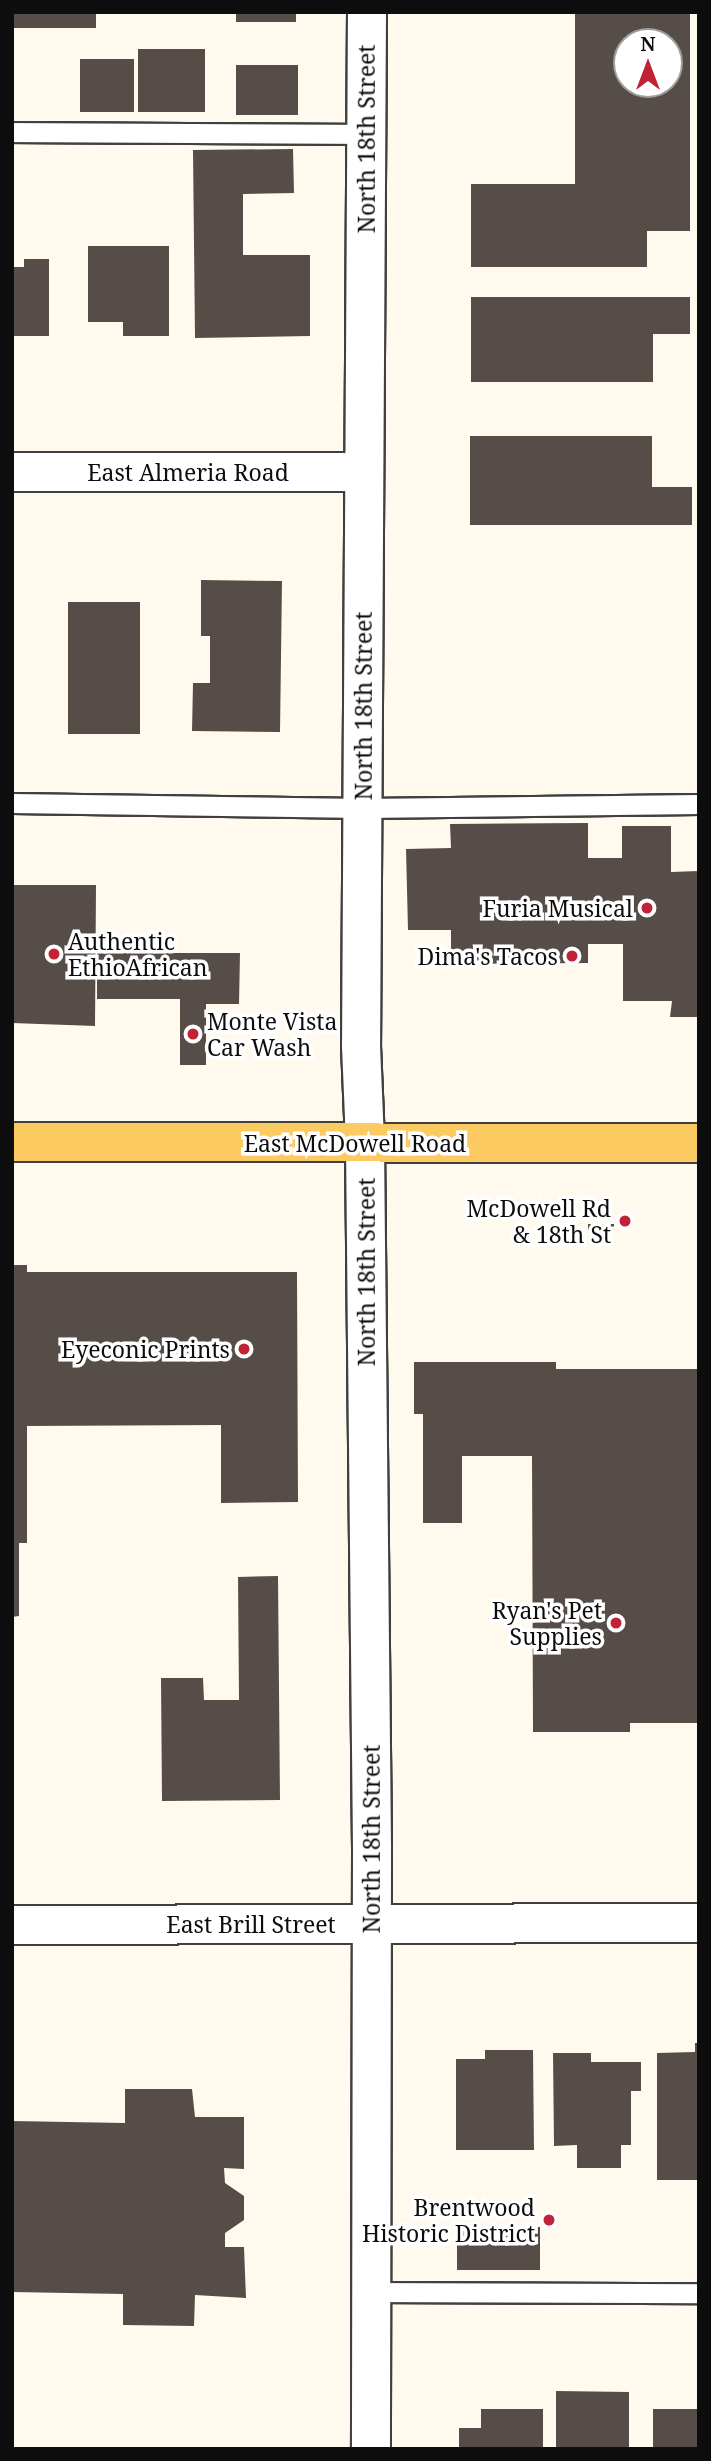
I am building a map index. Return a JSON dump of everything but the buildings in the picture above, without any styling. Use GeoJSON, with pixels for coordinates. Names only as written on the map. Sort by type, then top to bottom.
{"type":"FeatureCollection","features":[{"type":"Feature","properties":{"kind":"main road","name":"East McDowell Road"},"geometry":{"type":"LineString","coordinates":[[12,1142],[699,1143]]}},
{"type":"Feature","properties":{"kind":"street","name":"North 18th Street"},"geometry":{"type":"LineString","coordinates":[[367,12],[361,1045],[365,1143],[372,1924],[371,2449]]}},
{"type":"Feature","properties":{"kind":"street","name":"East Almeria Road"},"geometry":{"type":"LineString","coordinates":[[12,472],[364,472]]}},
{"type":"Feature","properties":{"kind":"street","name":"East Brill Street"},"geometry":{"type":"LineString","coordinates":[[12,1925],[699,1923]]}},
{"type":"Feature","properties":{"kind":"lane"},"geometry":{"type":"LineString","coordinates":[[12,132],[365,134]]}},
{"type":"Feature","properties":{"kind":"lane"},"geometry":{"type":"LineString","coordinates":[[12,803],[363,808],[699,804]]}},
{"type":"Feature","properties":{"kind":"lane"},"geometry":{"type":"LineString","coordinates":[[372,2292],[699,2293]]}},
{"type":"Feature","properties":{"kind":"place","name":"Furia Musical"},"geometry":{"type":"Point","coordinates":[647,908]}},
{"type":"Feature","properties":{"kind":"place","name":"Authentic EthioAfrican"},"geometry":{"type":"Point","coordinates":[54,954]}},
{"type":"Feature","properties":{"kind":"place","name":"Dima's Tacos"},"geometry":{"type":"Point","coordinates":[572,956]}},
{"type":"Feature","properties":{"kind":"place","name":"Monte Vista Car Wash"},"geometry":{"type":"Point","coordinates":[193,1034]}},
{"type":"Feature","properties":{"kind":"place","name":"McDowell Rd & 18th St"},"geometry":{"type":"Point","coordinates":[625,1221]}},
{"type":"Feature","properties":{"kind":"place","name":"Eyeconic Prints"},"geometry":{"type":"Point","coordinates":[244,1349]}},
{"type":"Feature","properties":{"kind":"place","name":"Ryan's Pet Supplies"},"geometry":{"type":"Point","coordinates":[616,1623]}},
{"type":"Feature","properties":{"kind":"place","name":"Brentwood Historic District"},"geometry":{"type":"Point","coordinates":[549,2220]}}]}
